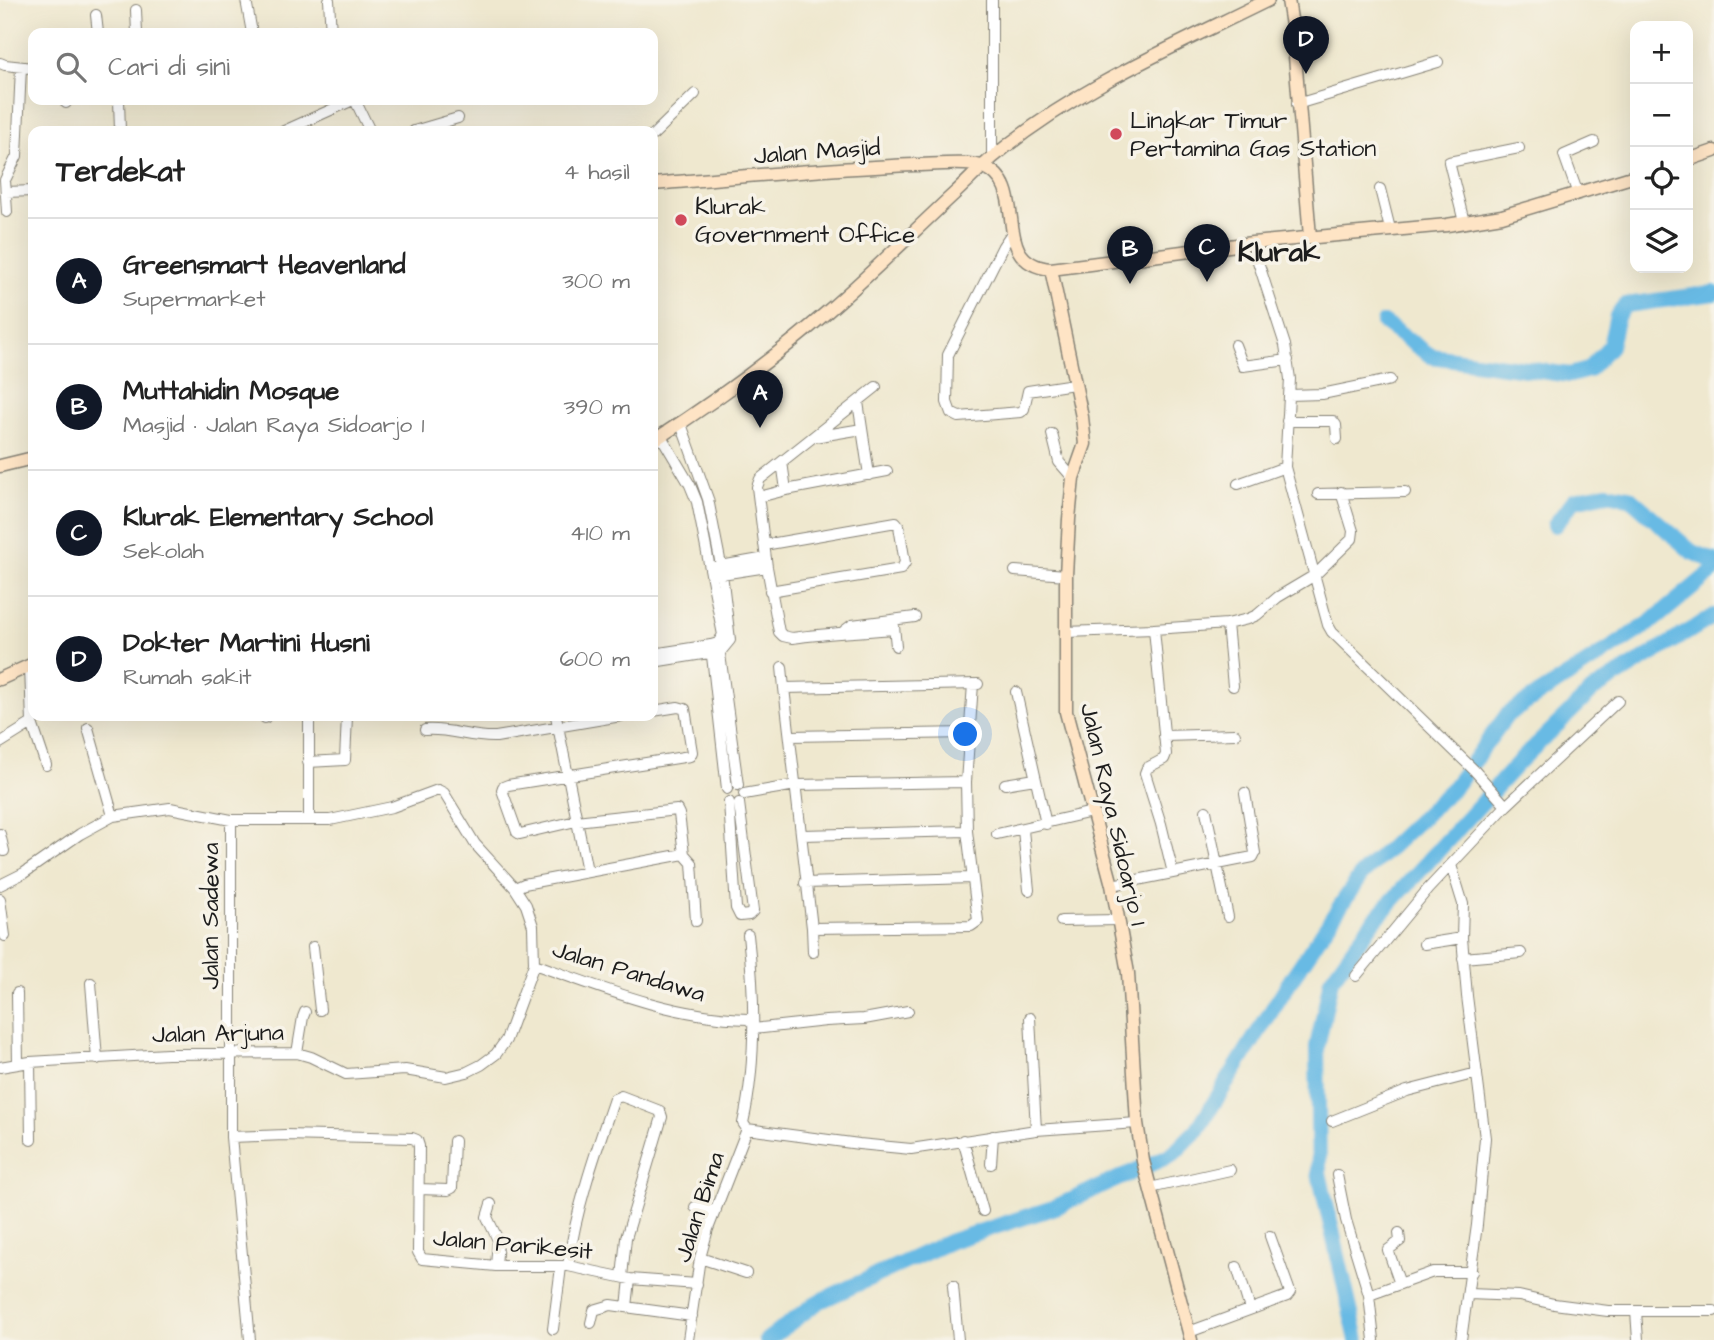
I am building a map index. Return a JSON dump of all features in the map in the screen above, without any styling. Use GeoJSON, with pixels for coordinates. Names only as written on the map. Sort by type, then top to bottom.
{"type":"FeatureCollection","features":[{"type":"Feature","properties":{"kind":"street"},"geometry":{"type":"LineString","coordinates":[[246,0],[250,28]]}},
{"type":"Feature","properties":{"kind":"street"},"geometry":{"type":"LineString","coordinates":[[328,0],[331,28]]}},
{"type":"Feature","properties":{"kind":"street"},"geometry":{"type":"LineString","coordinates":[[992,0],[988,162],[1006,192],[1017,250],[1024,259],[1038,267],[1051,269],[1252,243],[1464,222],[1502,216],[1630,178]]}},
{"type":"Feature","properties":{"kind":"street"},"geometry":{"type":"LineString","coordinates":[[658,437],[681,424],[775,356],[828,311],[988,162],[1073,99],[1126,69],[1268,0]]}},
{"type":"Feature","properties":{"kind":"street"},"geometry":{"type":"LineString","coordinates":[[1288,0],[1310,237]]}},
{"type":"Feature","properties":{"kind":"street"},"geometry":{"type":"LineString","coordinates":[[136,10],[137,28]]}},
{"type":"Feature","properties":{"kind":"street"},"geometry":{"type":"LineString","coordinates":[[96,15],[97,28]]}},
{"type":"Feature","properties":{"kind":"street"},"geometry":{"type":"LineString","coordinates":[[1297,104],[1438,62]]}},
{"type":"Feature","properties":{"kind":"street"},"geometry":{"type":"LineString","coordinates":[[0,63],[28,68]]}},
{"type":"Feature","properties":{"kind":"street"},"geometry":{"type":"LineString","coordinates":[[7,212],[7,175],[17,156],[21,67]]}},
{"type":"Feature","properties":{"kind":"street"},"geometry":{"type":"LineString","coordinates":[[658,130],[695,94]]}},
{"type":"Feature","properties":{"kind":"street"},"geometry":{"type":"LineString","coordinates":[[119,105],[120,126]]}},
{"type":"Feature","properties":{"kind":"street"},"geometry":{"type":"LineString","coordinates":[[295,126],[343,105]]}},
{"type":"Feature","properties":{"kind":"street"},"geometry":{"type":"LineString","coordinates":[[357,105],[368,126]]}},
{"type":"Feature","properties":{"kind":"street"},"geometry":{"type":"LineString","coordinates":[[431,126],[458,118]]}},
{"type":"Feature","properties":{"kind":"street"},"geometry":{"type":"LineString","coordinates":[[1578,194],[1564,155],[1594,142]]}},
{"type":"Feature","properties":{"kind":"street"},"geometry":{"type":"LineString","coordinates":[[1464,222],[1448,162],[1519,148]]}},
{"type":"Feature","properties":{"kind":"street"},"geometry":{"type":"LineString","coordinates":[[1693,158],[1714,151]]}},
{"type":"Feature","properties":{"kind":"street","name":"Jalan Masjid"},"geometry":{"type":"LineString","coordinates":[[658,184],[859,167],[988,162]]}},
{"type":"Feature","properties":{"kind":"street"},"geometry":{"type":"LineString","coordinates":[[1380,189],[1390,229]]}},
{"type":"Feature","properties":{"kind":"street"},"geometry":{"type":"LineString","coordinates":[[6,192],[28,191]]}},
{"type":"Feature","properties":{"kind":"street"},"geometry":{"type":"LineString","coordinates":[[1012,233],[948,355],[946,384],[950,410],[959,417],[1021,412],[1028,391],[1074,384]]}},
{"type":"Feature","properties":{"kind":"street"},"geometry":{"type":"LineString","coordinates":[[1252,243],[1279,323],[1288,360],[1285,467],[1328,625],[1332,632],[1475,770],[1504,803]]}},
{"type":"Feature","properties":{"kind":"street","name":"Jalan Raya Sidoarjo 1"},"geometry":{"type":"LineString","coordinates":[[1051,269],[1085,443],[1073,478],[1066,575],[1066,712],[1119,920],[1128,973],[1137,1123],[1143,1161],[1190,1336]]}},
{"type":"Feature","properties":{"kind":"street"},"geometry":{"type":"LineString","coordinates":[[1235,345],[1243,366],[1288,360]]}},
{"type":"Feature","properties":{"kind":"street"},"geometry":{"type":"LineString","coordinates":[[1289,395],[1333,392],[1390,380]]}},
{"type":"Feature","properties":{"kind":"street"},"geometry":{"type":"LineString","coordinates":[[876,387],[758,483],[770,591],[779,632],[792,638],[844,631],[854,633],[893,625],[915,617]]}},
{"type":"Feature","properties":{"kind":"street"},"geometry":{"type":"LineString","coordinates":[[858,402],[869,475]]}},
{"type":"Feature","properties":{"kind":"street"},"geometry":{"type":"LineString","coordinates":[[1287,421],[1333,421],[1337,439]]}},
{"type":"Feature","properties":{"kind":"street"},"geometry":{"type":"LineString","coordinates":[[658,661],[728,645],[731,638],[703,500],[702,480],[681,424]]}},
{"type":"Feature","properties":{"kind":"street"},"geometry":{"type":"LineString","coordinates":[[814,437],[862,429]]}},
{"type":"Feature","properties":{"kind":"street"},"geometry":{"type":"LineString","coordinates":[[1052,434],[1059,463],[1073,478]]}},
{"type":"Feature","properties":{"kind":"street"},"geometry":{"type":"LineString","coordinates":[[658,439],[703,500]]}},
{"type":"Feature","properties":{"kind":"street"},"geometry":{"type":"LineString","coordinates":[[0,466],[28,459]]}},
{"type":"Feature","properties":{"kind":"street"},"geometry":{"type":"LineString","coordinates":[[681,470],[697,462]]}},
{"type":"Feature","properties":{"kind":"street"},"geometry":{"type":"LineString","coordinates":[[782,462],[786,490]]}},
{"type":"Feature","properties":{"kind":"street"},"geometry":{"type":"LineString","coordinates":[[1238,484],[1285,467]]}},
{"type":"Feature","properties":{"kind":"street"},"geometry":{"type":"LineString","coordinates":[[759,497],[887,471]]}},
{"type":"Feature","properties":{"kind":"street"},"geometry":{"type":"LineString","coordinates":[[690,485],[702,480]]}},
{"type":"Feature","properties":{"kind":"street"},"geometry":{"type":"LineString","coordinates":[[1065,632],[1227,624],[1257,615],[1278,597],[1315,576],[1353,537],[1341,492]]}},
{"type":"Feature","properties":{"kind":"street"},"geometry":{"type":"LineString","coordinates":[[1318,494],[1405,492]]}},
{"type":"Feature","properties":{"kind":"street"},"geometry":{"type":"LineString","coordinates":[[764,545],[895,522],[899,526],[905,563],[901,569],[770,591]]}},
{"type":"Feature","properties":{"kind":"street"},"geometry":{"type":"LineString","coordinates":[[716,570],[767,563]]}},
{"type":"Feature","properties":{"kind":"street"},"geometry":{"type":"LineString","coordinates":[[1015,572],[1066,575]]}},
{"type":"Feature","properties":{"kind":"street"},"geometry":{"type":"LineString","coordinates":[[1227,624],[1233,686]]}},
{"type":"Feature","properties":{"kind":"street"},"geometry":{"type":"LineString","coordinates":[[893,625],[897,646]]}},
{"type":"Feature","properties":{"kind":"street"},"geometry":{"type":"LineString","coordinates":[[1154,629],[1165,758],[1147,768],[1144,773],[1161,824],[1173,873]]}},
{"type":"Feature","properties":{"kind":"street"},"geometry":{"type":"LineString","coordinates":[[658,654],[716,648]]}},
{"type":"Feature","properties":{"kind":"street"},"geometry":{"type":"LineString","coordinates":[[716,648],[727,789],[733,785],[737,796],[735,891],[737,914],[742,916],[753,911],[737,796],[716,648]]}},
{"type":"Feature","properties":{"kind":"street"},"geometry":{"type":"LineString","coordinates":[[0,679],[28,667]]}},
{"type":"Feature","properties":{"kind":"street"},"geometry":{"type":"LineString","coordinates":[[782,667],[813,952]]}},
{"type":"Feature","properties":{"kind":"street"},"geometry":{"type":"LineString","coordinates":[[784,688],[975,684],[966,782],[967,831],[978,921],[973,926],[812,928]]}},
{"type":"Feature","properties":{"kind":"street"},"geometry":{"type":"LineString","coordinates":[[1016,692],[1046,824]]}},
{"type":"Feature","properties":{"kind":"street"},"geometry":{"type":"LineString","coordinates":[[1356,976],[1504,803],[1618,701]]}},
{"type":"Feature","properties":{"kind":"street"},"geometry":{"type":"LineString","coordinates":[[658,710],[685,709],[692,752],[690,756],[568,774],[508,785],[502,790],[519,834],[576,821],[677,810],[684,854],[692,863],[696,921]]}},
{"type":"Feature","properties":{"kind":"street"},"geometry":{"type":"LineString","coordinates":[[309,721],[309,818]]}},
{"type":"Feature","properties":{"kind":"street"},"geometry":{"type":"LineString","coordinates":[[308,762],[345,760],[347,721]]}},
{"type":"Feature","properties":{"kind":"street"},"geometry":{"type":"LineString","coordinates":[[425,730],[444,729],[488,737],[577,721]]}},
{"type":"Feature","properties":{"kind":"street"},"geometry":{"type":"LineString","coordinates":[[0,743],[32,723],[46,765]]}},
{"type":"Feature","properties":{"kind":"street"},"geometry":{"type":"LineString","coordinates":[[560,723],[587,871]]}},
{"type":"Feature","properties":{"kind":"street"},"geometry":{"type":"LineString","coordinates":[[88,729],[113,816]]}},
{"type":"Feature","properties":{"kind":"street"},"geometry":{"type":"LineString","coordinates":[[790,736],[969,733]]}},
{"type":"Feature","properties":{"kind":"street"},"geometry":{"type":"LineString","coordinates":[[1164,736],[1235,734]]}},
{"type":"Feature","properties":{"kind":"street"},"geometry":{"type":"LineString","coordinates":[[1005,784],[1035,779]]}},
{"type":"Feature","properties":{"kind":"street"},"geometry":{"type":"LineString","coordinates":[[737,796],[796,785],[966,782]]}},
{"type":"Feature","properties":{"kind":"street","name":"Jalan Pandawa"},"geometry":{"type":"LineString","coordinates":[[0,885],[24,873],[80,834],[113,816],[170,808],[231,820],[330,820],[392,807],[432,791],[441,791],[480,851],[515,888],[530,914],[535,936],[534,964],[653,1005],[689,1014],[748,1019],[753,1026],[864,1019],[908,1011]]}},
{"type":"Feature","properties":{"kind":"street"},"geometry":{"type":"LineString","coordinates":[[1112,885],[1251,858],[1255,855],[1245,793]]}},
{"type":"Feature","properties":{"kind":"street"},"geometry":{"type":"LineString","coordinates":[[1206,811],[1228,917]]}},
{"type":"Feature","properties":{"kind":"street"},"geometry":{"type":"LineString","coordinates":[[997,834],[1092,812]]}},
{"type":"Feature","properties":{"kind":"street","name":"Jalan Sadewa"},"geometry":{"type":"LineString","coordinates":[[231,820],[231,1137],[250,1340]]}},
{"type":"Feature","properties":{"kind":"street"},"geometry":{"type":"LineString","coordinates":[[1023,830],[1029,890]]}},
{"type":"Feature","properties":{"kind":"street"},"geometry":{"type":"LineString","coordinates":[[802,835],[967,831]]}},
{"type":"Feature","properties":{"kind":"street"},"geometry":{"type":"LineString","coordinates":[[0,834],[4,851]]}},
{"type":"Feature","properties":{"kind":"street"},"geometry":{"type":"LineString","coordinates":[[515,888],[587,871],[684,854]]}},
{"type":"Feature","properties":{"kind":"street"},"geometry":{"type":"LineString","coordinates":[[1451,865],[1463,904],[1463,958],[1485,1138],[1472,1272],[1461,1340]]}},
{"type":"Feature","properties":{"kind":"street"},"geometry":{"type":"LineString","coordinates":[[805,883],[972,878]]}},
{"type":"Feature","properties":{"kind":"street"},"geometry":{"type":"LineString","coordinates":[[735,891],[750,890]]}},
{"type":"Feature","properties":{"kind":"street"},"geometry":{"type":"LineString","coordinates":[[0,899],[5,936]]}},
{"type":"Feature","properties":{"kind":"street"},"geometry":{"type":"LineString","coordinates":[[1061,921],[1119,920]]}},
{"type":"Feature","properties":{"kind":"street"},"geometry":{"type":"LineString","coordinates":[[748,935],[753,1026],[748,1102],[743,1123],[747,1129],[897,1148],[930,1146],[1036,1130],[1137,1123]]}},
{"type":"Feature","properties":{"kind":"street"},"geometry":{"type":"LineString","coordinates":[[1424,944],[1462,938]]}},
{"type":"Feature","properties":{"kind":"street"},"geometry":{"type":"LineString","coordinates":[[313,947],[320,1010]]}},
{"type":"Feature","properties":{"kind":"street"},"geometry":{"type":"LineString","coordinates":[[1463,958],[1521,953]]}},
{"type":"Feature","properties":{"kind":"street","name":"Jalan Arjuna"},"geometry":{"type":"LineString","coordinates":[[0,1067],[30,1062],[167,1054],[297,1053],[346,1074],[405,1070],[446,1077],[467,1072],[490,1059],[501,1048],[534,964]]}},
{"type":"Feature","properties":{"kind":"street"},"geometry":{"type":"LineString","coordinates":[[91,983],[97,1059]]}},
{"type":"Feature","properties":{"kind":"street"},"geometry":{"type":"LineString","coordinates":[[17,993],[18,1064]]}},
{"type":"Feature","properties":{"kind":"street"},"geometry":{"type":"LineString","coordinates":[[297,1053],[305,1012]]}},
{"type":"Feature","properties":{"kind":"street"},"geometry":{"type":"LineString","coordinates":[[1030,1018],[1036,1130]]}},
{"type":"Feature","properties":{"kind":"street"},"geometry":{"type":"LineString","coordinates":[[30,1062],[31,1140]]}},
{"type":"Feature","properties":{"kind":"street"},"geometry":{"type":"LineString","coordinates":[[1332,1121],[1407,1091],[1477,1073]]}},
{"type":"Feature","properties":{"kind":"street"},"geometry":{"type":"LineString","coordinates":[[553,1329],[564,1266],[586,1182],[614,1099],[621,1096],[660,1111],[662,1115],[626,1238],[627,1307]]}},
{"type":"Feature","properties":{"kind":"street","name":"Jalan Bima"},"geometry":{"type":"LineString","coordinates":[[688,1340],[700,1258],[747,1129]]}},
{"type":"Feature","properties":{"kind":"street","name":"Jalan Parikesit"},"geometry":{"type":"LineString","coordinates":[[231,1137],[285,1135],[414,1138],[419,1146],[418,1252],[422,1259],[496,1266],[564,1266],[626,1278],[697,1284]]}},
{"type":"Feature","properties":{"kind":"street"},"geometry":{"type":"LineString","coordinates":[[991,1164],[993,1136]]}},
{"type":"Feature","properties":{"kind":"street"},"geometry":{"type":"LineString","coordinates":[[963,1140],[983,1211]]}},
{"type":"Feature","properties":{"kind":"street"},"geometry":{"type":"LineString","coordinates":[[418,1189],[452,1188],[454,1141]]}},
{"type":"Feature","properties":{"kind":"street"},"geometry":{"type":"LineString","coordinates":[[1148,1182],[1230,1170]]}},
{"type":"Feature","properties":{"kind":"street"},"geometry":{"type":"LineString","coordinates":[[1337,1175],[1346,1220],[1369,1295],[1374,1340]]}},
{"type":"Feature","properties":{"kind":"street"},"geometry":{"type":"LineString","coordinates":[[491,1204],[487,1217],[498,1240],[496,1266]]}},
{"type":"Feature","properties":{"kind":"street"},"geometry":{"type":"LineString","coordinates":[[695,1207],[716,1210]]}},
{"type":"Feature","properties":{"kind":"street"},"geometry":{"type":"LineString","coordinates":[[1399,1233],[1400,1241],[1388,1250],[1400,1284]]}},
{"type":"Feature","properties":{"kind":"street"},"geometry":{"type":"LineString","coordinates":[[1190,1336],[1287,1296],[1290,1292],[1270,1236]]}},
{"type":"Feature","properties":{"kind":"street"},"geometry":{"type":"LineString","coordinates":[[700,1258],[746,1273]]}},
{"type":"Feature","properties":{"kind":"street"},"geometry":{"type":"LineString","coordinates":[[1237,1267],[1251,1309]]}},
{"type":"Feature","properties":{"kind":"street"},"geometry":{"type":"LineString","coordinates":[[1369,1295],[1436,1271],[1472,1272]]}},
{"type":"Feature","properties":{"kind":"street"},"geometry":{"type":"LineString","coordinates":[[953,1286],[958,1340]]}},
{"type":"Feature","properties":{"kind":"street"},"geometry":{"type":"LineString","coordinates":[[1469,1294],[1519,1296],[1578,1308],[1714,1311]]}},
{"type":"Feature","properties":{"kind":"street"},"geometry":{"type":"LineString","coordinates":[[591,1323],[596,1308],[611,1305],[692,1316]]}},
{"type":"Feature","properties":{"kind":"street"},"geometry":{"type":"LineString","coordinates":[[1636,1311],[1638,1340]]}},
{"type":"Feature","properties":{"kind":"waterway"},"geometry":{"type":"LineString","coordinates":[[1384,323],[1431,356],[1570,375],[1588,370],[1610,346],[1617,316],[1626,305],[1714,293]]}},
{"type":"Feature","properties":{"kind":"waterway"},"geometry":{"type":"LineString","coordinates":[[1555,525],[1574,500],[1607,493],[1629,497],[1692,552],[1714,561]]}},
{"type":"Feature","properties":{"kind":"waterway"},"geometry":{"type":"LineString","coordinates":[[767,1340],[818,1302],[951,1241],[1053,1208],[1173,1154],[1197,1130],[1292,978],[1361,875],[1455,786],[1507,715],[1650,623],[1714,570]]}},
{"type":"Feature","properties":{"kind":"waterway"},"geometry":{"type":"LineString","coordinates":[[1357,1340],[1319,1173],[1317,1047],[1331,980],[1371,924],[1519,762],[1592,691],[1714,616]]}},
{"type":"Feature","properties":{"kind":"place","name":"Dokter Martini Husni"},"geometry":{"type":"Point","coordinates":[1306,74]}},
{"type":"Feature","properties":{"kind":"place","name":"Lingkar Timur Pertamina Gas Station"},"geometry":{"type":"Point","coordinates":[1116,134]}},
{"type":"Feature","properties":{"kind":"place","name":"Klurak Government Office"},"geometry":{"type":"Point","coordinates":[681,220]}},
{"type":"Feature","properties":{"kind":"place","name":"Klurak Elementary School"},"geometry":{"type":"Point","coordinates":[1207,282]}},
{"type":"Feature","properties":{"kind":"place","name":"Muttahidin Mosque"},"geometry":{"type":"Point","coordinates":[1130,284]}},
{"type":"Feature","properties":{"kind":"place","name":"Greensmart Heavenland"},"geometry":{"type":"Point","coordinates":[760,428]}},
{"type":"Feature","properties":{"kind":"district","name":"Klurak"},"geometry":{"type":"Point","coordinates":[1279,251]}}]}
